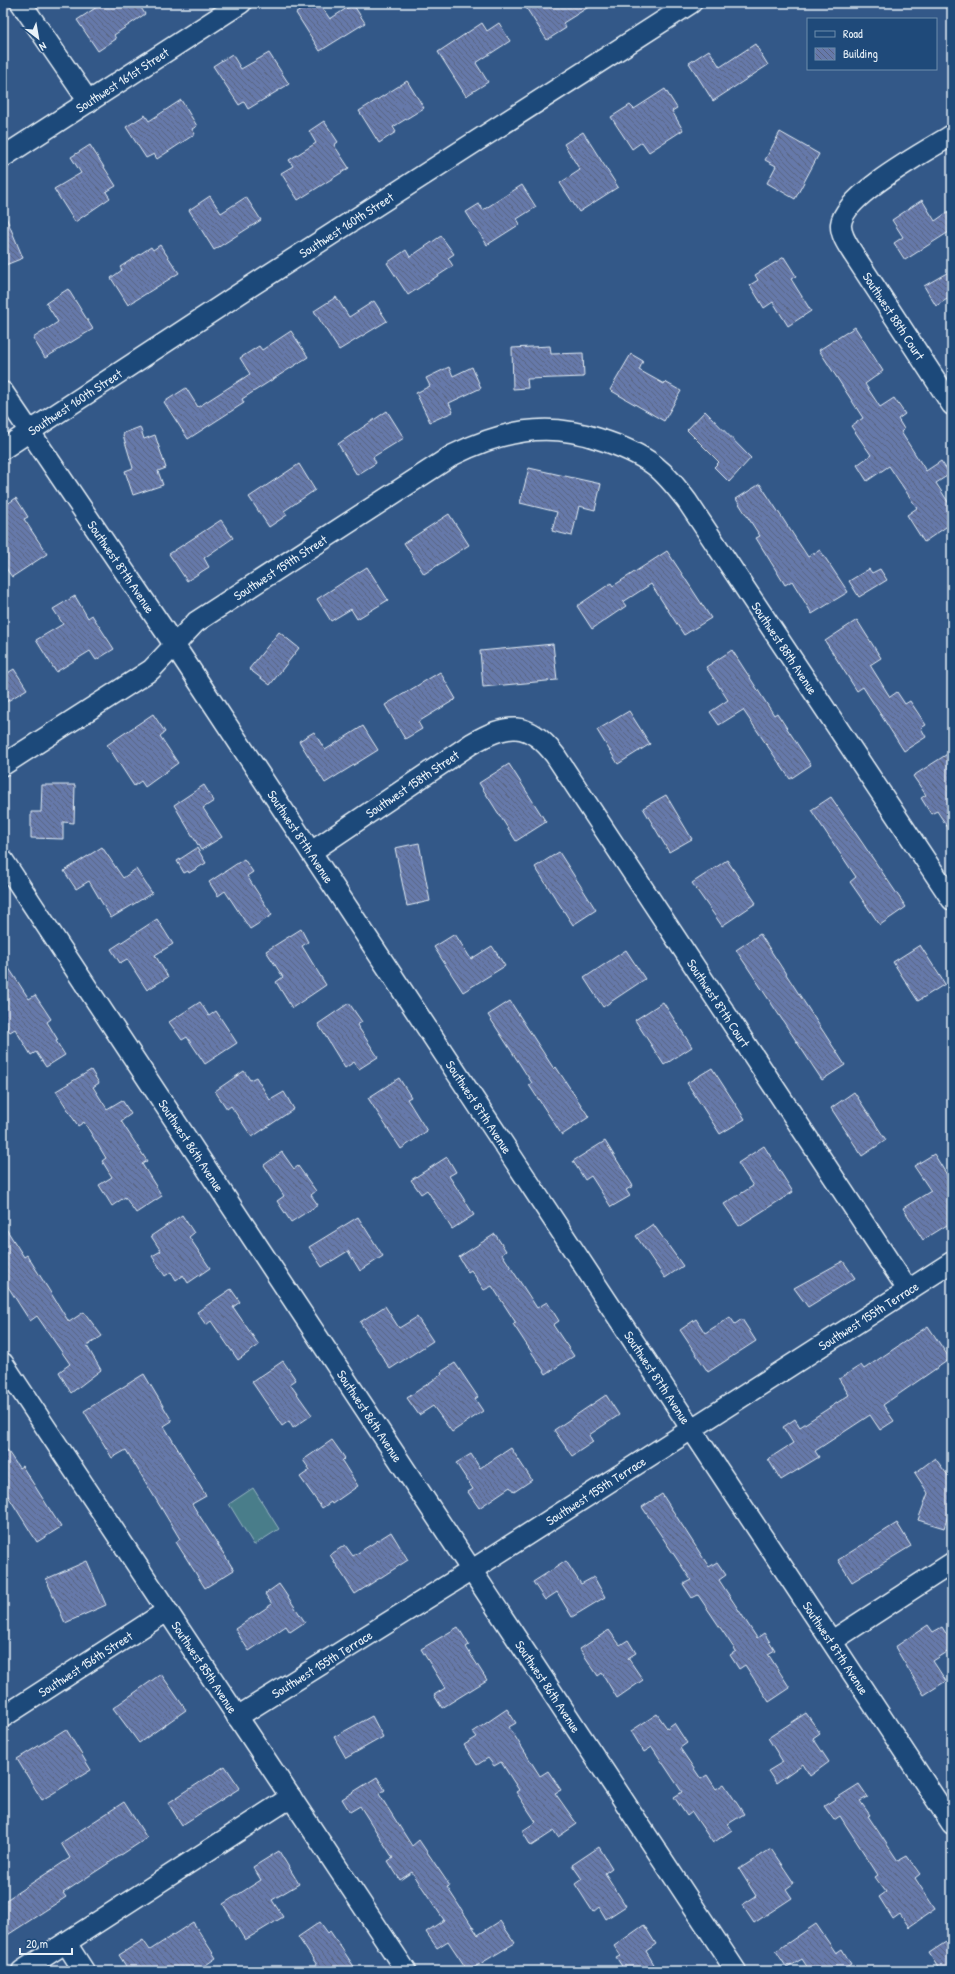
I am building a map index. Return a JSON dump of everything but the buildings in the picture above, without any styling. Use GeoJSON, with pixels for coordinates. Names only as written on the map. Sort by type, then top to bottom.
{"type":"FeatureCollection","features":[{"type":"Feature","properties":{"kind":"street"},"geometry":{"type":"LineString","coordinates":[[21,3],[89,102]]}},
{"type":"Feature","properties":{"kind":"street","name":"Southwest 161st Street"},"geometry":{"type":"LineString","coordinates":[[3,157],[241,3]]}},
{"type":"Feature","properties":{"kind":"street","name":"Southwest 160th Street"},"geometry":{"type":"LineString","coordinates":[[3,449],[691,3]]}},
{"type":"Feature","properties":{"kind":"street","name":"Southwest 88th Court"},"geometry":{"type":"LineString","coordinates":[[952,134],[868,190],[846,212],[841,224],[844,239],[952,405]]}},
{"type":"Feature","properties":{"kind":"street","name":"Southwest 87th Avenue"},"geometry":{"type":"LineString","coordinates":[[3,392],[175,646],[952,1824]]}},
{"type":"Feature","properties":{"kind":"street","name":"Southwest 159th Street"},"geometry":{"type":"LineString","coordinates":[[3,765],[151,670],[196,622],[453,455],[474,445],[519,431],[545,429],[584,434]]}},
{"type":"Feature","properties":{"kind":"street","name":"Southwest 88th Avenue"},"geometry":{"type":"LineString","coordinates":[[584,434],[610,442],[635,453],[654,466],[672,482],[687,501],[952,900]]}},
{"type":"Feature","properties":{"kind":"street","name":"Southwest 158th Street"},"geometry":{"type":"LineString","coordinates":[[311,852],[480,739],[504,730],[519,728]]}},
{"type":"Feature","properties":{"kind":"street","name":"Southwest 87th Court"},"geometry":{"type":"LineString","coordinates":[[519,728],[536,735],[555,755],[908,1290]]}},
{"type":"Feature","properties":{"kind":"street","name":"Southwest 86th Avenue"},"geometry":{"type":"LineString","coordinates":[[3,860],[736,1971]]}},
{"type":"Feature","properties":{"kind":"street","name":"Southwest 155th Terrace"},"geometry":{"type":"LineString","coordinates":[[238,1717],[472,1570],[952,1262]]}},
{"type":"Feature","properties":{"kind":"street","name":"Southwest 85th Avenue"},"geometry":{"type":"LineString","coordinates":[[3,1364],[406,1971]]}},
{"type":"Feature","properties":{"kind":"street"},"geometry":{"type":"LineString","coordinates":[[832,1641],[952,1563]]}},
{"type":"Feature","properties":{"kind":"street","name":"Southwest 156th Street"},"geometry":{"type":"LineString","coordinates":[[3,1717],[168,1611]]}},
{"type":"Feature","properties":{"kind":"street"},"geometry":{"type":"LineString","coordinates":[[22,1971],[291,1797]]}},
{"type":"Feature","properties":{"kind":"street"},"geometry":{"type":"LineString","coordinates":[[66,1943],[84,1971]]}},
{"type":"Feature","properties":{"kind":"green space"},"geometry":{"type":"Polygon","coordinates":[[[253,1488],[279,1529],[254,1545],[229,1504],[253,1488]]]}}]}
